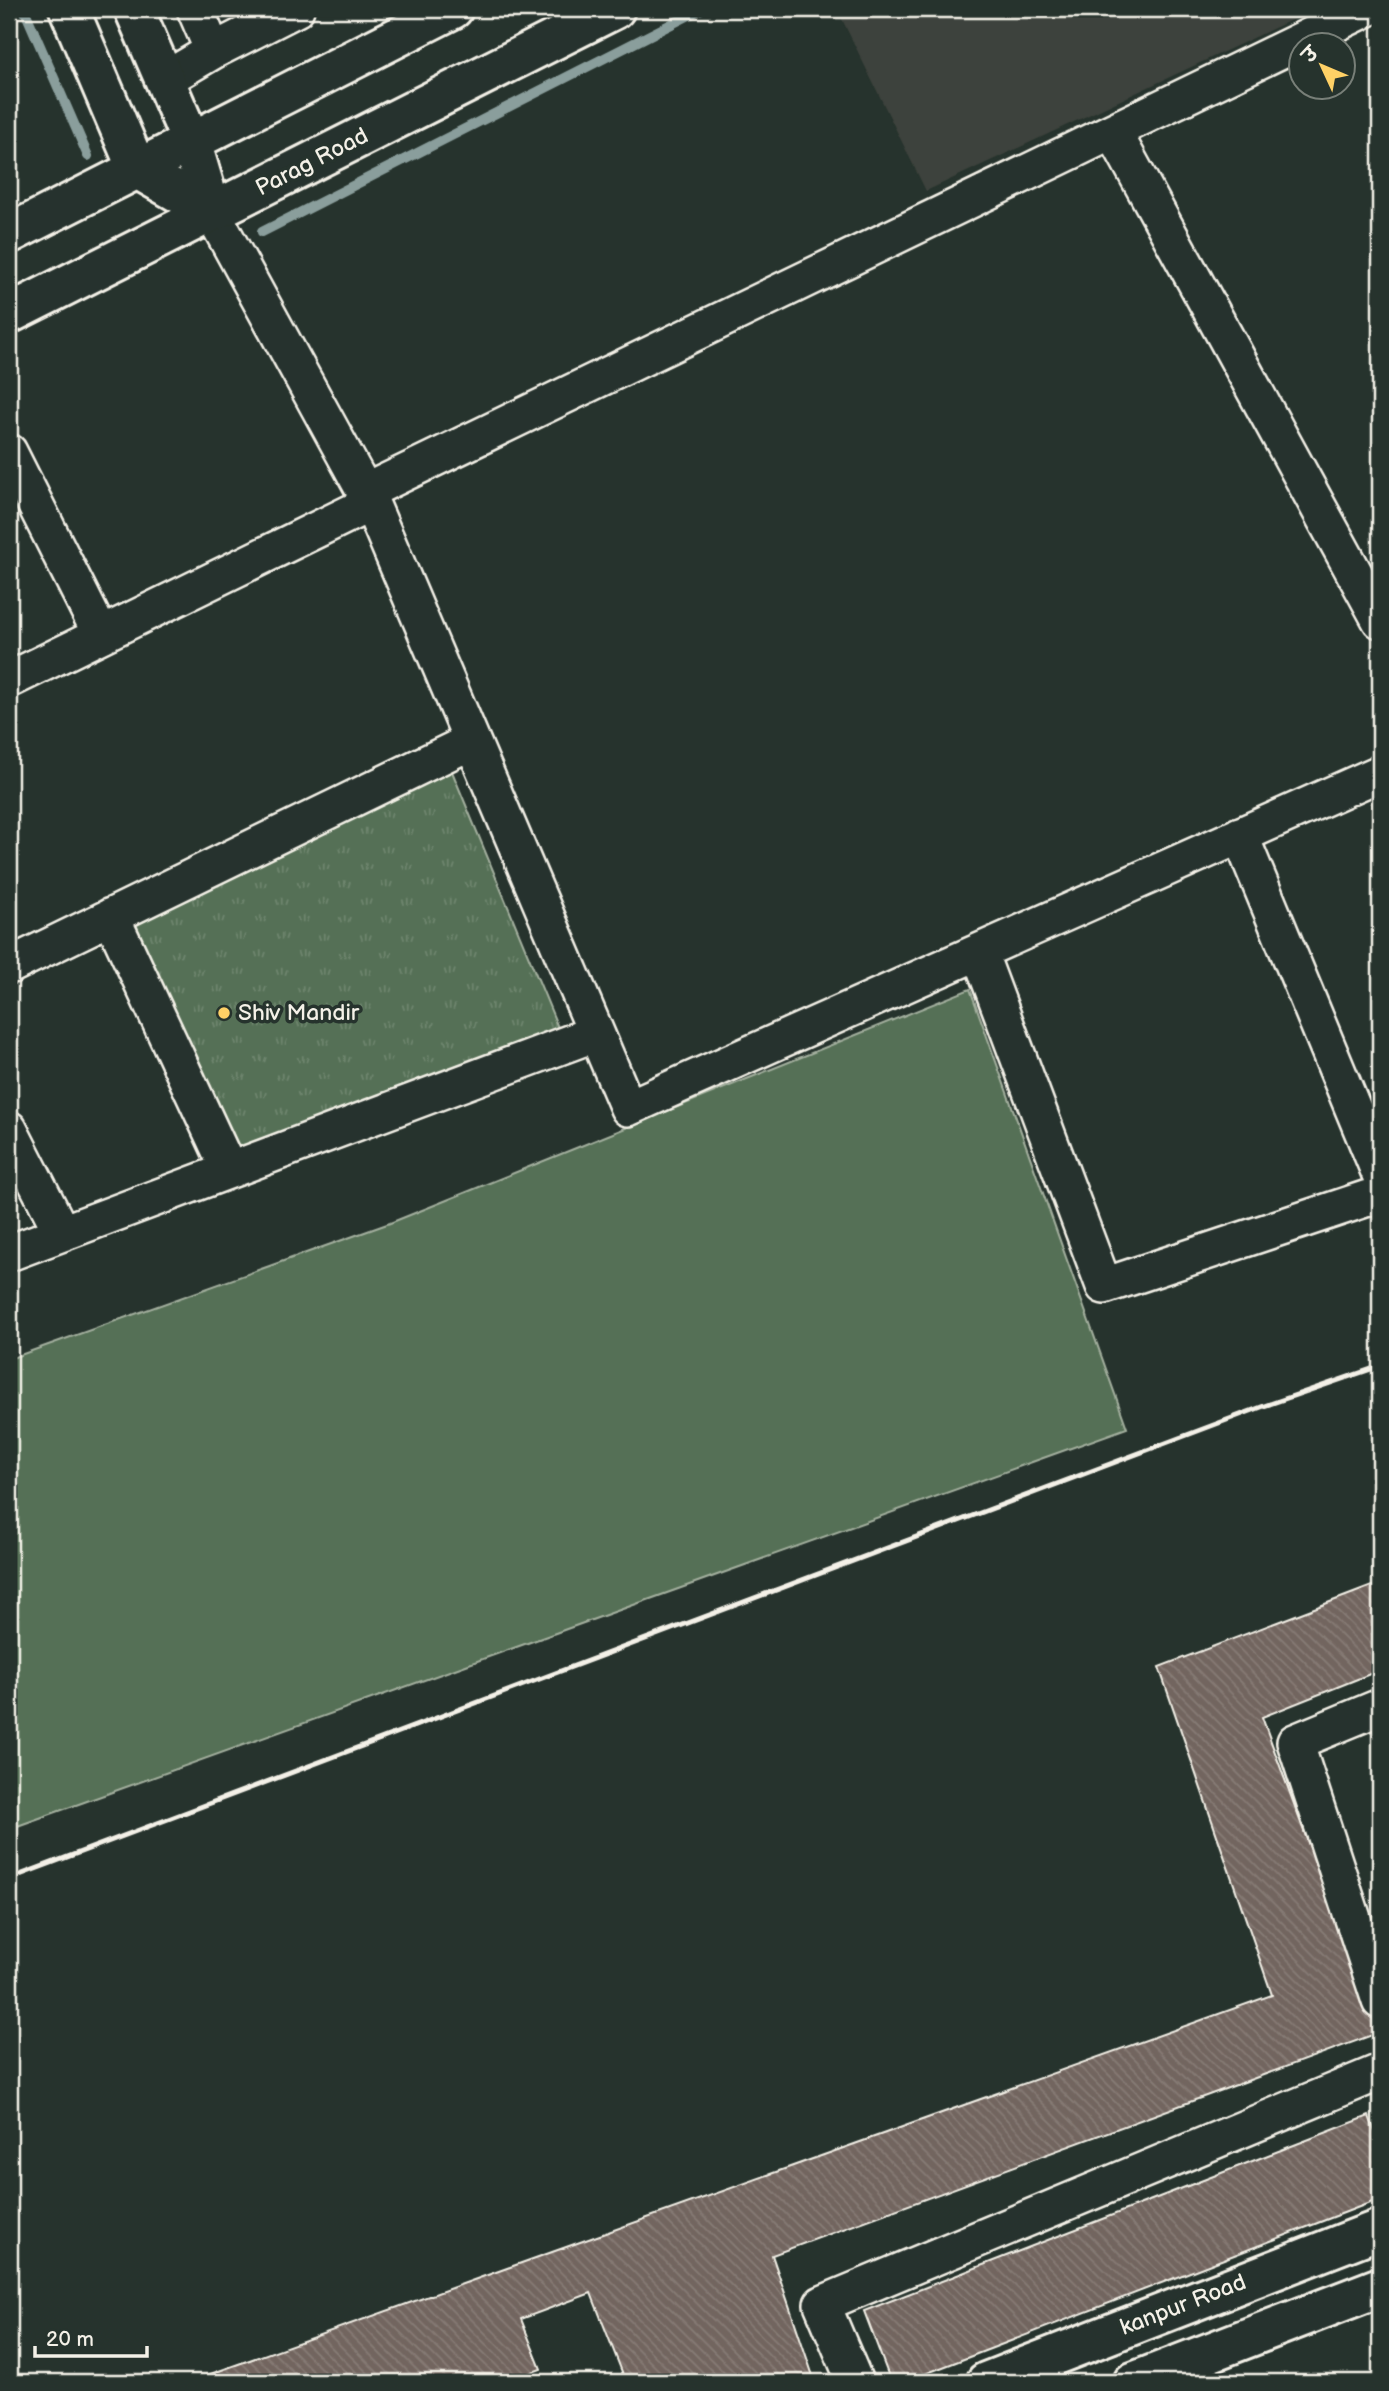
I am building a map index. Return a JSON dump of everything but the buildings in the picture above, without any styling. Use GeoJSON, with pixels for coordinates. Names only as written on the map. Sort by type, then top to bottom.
{"type":"FeatureCollection","features":[{"type":"Feature","properties":{"kind":"street"},"geometry":{"type":"LineString","coordinates":[[69,9],[137,169],[212,212]]}},
{"type":"Feature","properties":{"kind":"street"},"geometry":{"type":"LineString","coordinates":[[134,9],[191,141],[212,212],[368,498],[628,1108],[1380,773]]}},
{"type":"Feature","properties":{"kind":"street"},"geometry":{"type":"LineString","coordinates":[[195,9],[213,51]]}},
{"type":"Feature","properties":{"kind":"street"},"geometry":{"type":"LineString","coordinates":[[164,80],[213,51],[296,9]]}},
{"type":"Feature","properties":{"kind":"street"},"geometry":{"type":"LineString","coordinates":[[9,234],[453,9]]}},
{"type":"Feature","properties":{"kind":"street","name":"Parag Road"},"geometry":{"type":"LineString","coordinates":[[9,314],[615,9]]}},
{"type":"Feature","properties":{"kind":"street"},"geometry":{"type":"LineString","coordinates":[[9,680],[368,498],[1366,9]]}},
{"type":"Feature","properties":{"kind":"street"},"geometry":{"type":"LineString","coordinates":[[1113,131],[1380,620]]}},
{"type":"Feature","properties":{"kind":"street"},"geometry":{"type":"LineString","coordinates":[[9,452],[101,635]]}},
{"type":"Feature","properties":{"kind":"street"},"geometry":{"type":"LineString","coordinates":[[9,966],[472,741]]}},
{"type":"Feature","properties":{"kind":"street"},"geometry":{"type":"LineString","coordinates":[[1240,835],[1380,1174]]}},
{"type":"Feature","properties":{"kind":"street"},"geometry":{"type":"LineString","coordinates":[[111,916],[229,1170]]}},
{"type":"Feature","properties":{"kind":"street"},"geometry":{"type":"LineString","coordinates":[[979,951],[1104,1286],[1380,1194]]}},
{"type":"Feature","properties":{"kind":"street"},"geometry":{"type":"LineString","coordinates":[[9,1252],[596,1033]]}},
{"type":"Feature","properties":{"kind":"street"},"geometry":{"type":"LineString","coordinates":[[9,1129],[62,1233]]}},
{"type":"Feature","properties":{"kind":"street"},"geometry":{"type":"LineString","coordinates":[[1380,1707],[1295,1742],[1380,2001]]}},
{"type":"Feature","properties":{"kind":"street"},"geometry":{"type":"LineString","coordinates":[[855,2382],[822,2304],[1380,2073]]}},
{"type":"Feature","properties":{"kind":"street"},"geometry":{"type":"LineString","coordinates":[[1133,2382],[1379,2288],[1374,2231]]}},
{"type":"Feature","properties":{"kind":"street","name":"kanpur Road"},"geometry":{"type":"LineString","coordinates":[[986,2382],[1374,2231]]}},
{"type":"Feature","properties":{"kind":"shaded area"},"geometry":{"type":"Polygon","coordinates":[[[837,9],[1315,9],[926,191],[837,9]]]}},
{"type":"Feature","properties":{"kind":"green space"},"geometry":{"type":"Polygon","coordinates":[[[451,769],[559,1030],[241,1152],[133,922],[451,769]]]}},
{"type":"Feature","properties":{"kind":"green space"},"geometry":{"type":"Polygon","coordinates":[[[970,989],[1127,1428],[9,1829],[9,1359],[390,1223],[970,989]]]}},
{"type":"Feature","properties":{"kind":"waterway"},"geometry":{"type":"LineString","coordinates":[[24,9],[88,156]]}},
{"type":"Feature","properties":{"kind":"waterway"},"geometry":{"type":"LineString","coordinates":[[262,232],[701,9]]}},
{"type":"Feature","properties":{"kind":"railway"},"geometry":{"type":"LineString","coordinates":[[9,1879],[1264,1406],[1380,1366]]}},
{"type":"Feature","properties":{"kind":"place","name":"Shiv Mandir"},"geometry":{"type":"Point","coordinates":[224,1013]}}]}
